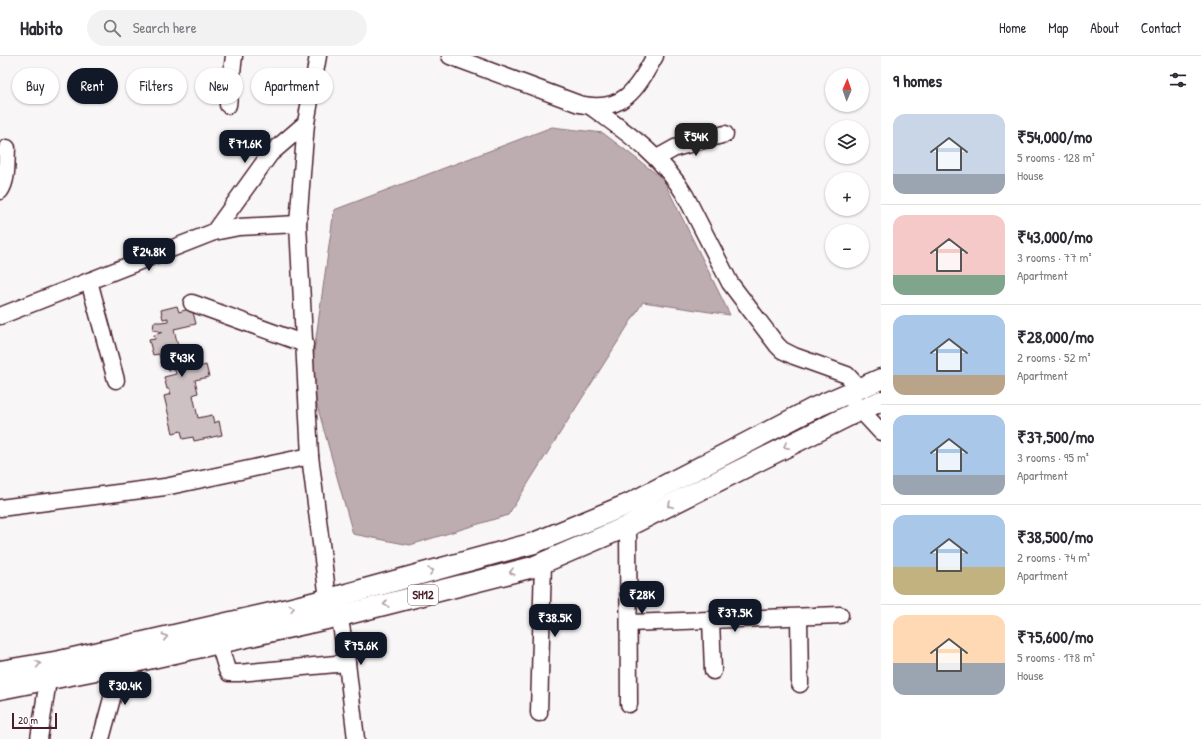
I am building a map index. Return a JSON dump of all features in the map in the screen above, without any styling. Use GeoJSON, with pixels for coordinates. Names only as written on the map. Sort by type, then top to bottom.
{"type":"FeatureCollection","features":[{"type":"Feature","properties":{"kind":"main road","name":"SH12"},"geometry":{"type":"LineString","coordinates":[[0,689],[121,665],[218,643],[335,604],[534,543],[631,502],[814,408],[881,379]]}},
{"type":"Feature","properties":{"kind":"main road","name":"SH12"},"geometry":{"type":"LineString","coordinates":[[0,671],[335,604],[533,567],[628,526],[821,429],[881,401]]}},
{"type":"Feature","properties":{"kind":"street"},"geometry":{"type":"LineString","coordinates":[[228,105],[234,56]]}},
{"type":"Feature","properties":{"kind":"street"},"geometry":{"type":"LineString","coordinates":[[318,56],[306,123],[298,224],[310,456],[335,604],[347,664],[356,739]]}},
{"type":"Feature","properties":{"kind":"street"},"geometry":{"type":"LineString","coordinates":[[450,56],[579,104],[590,106],[613,104],[630,94],[640,83],[655,56]]}},
{"type":"Feature","properties":{"kind":"street"},"geometry":{"type":"LineString","coordinates":[[590,106],[633,136],[657,158],[678,183],[730,283],[777,345],[782,350],[794,356],[847,375],[848,393],[854,413],[881,432]]}},
{"type":"Feature","properties":{"kind":"street"},"geometry":{"type":"LineString","coordinates":[[214,232],[270,154],[306,123]]}},
{"type":"Feature","properties":{"kind":"street"},"geometry":{"type":"LineString","coordinates":[[657,158],[676,148],[725,134]]}},
{"type":"Feature","properties":{"kind":"street"},"geometry":{"type":"LineString","coordinates":[[0,191],[4,180],[7,148]]}},
{"type":"Feature","properties":{"kind":"street"},"geometry":{"type":"LineString","coordinates":[[0,316],[214,232],[239,227],[298,224]]}},
{"type":"Feature","properties":{"kind":"street"},"geometry":{"type":"LineString","coordinates":[[89,281],[116,380]]}},
{"type":"Feature","properties":{"kind":"street"},"geometry":{"type":"LineString","coordinates":[[192,303],[305,344]]}},
{"type":"Feature","properties":{"kind":"street"},"geometry":{"type":"LineString","coordinates":[[0,508],[165,488],[310,456]]}},
{"type":"Feature","properties":{"kind":"street"},"geometry":{"type":"LineString","coordinates":[[628,526],[629,704]]}},
{"type":"Feature","properties":{"kind":"street"},"geometry":{"type":"LineString","coordinates":[[539,713],[543,562]]}},
{"type":"Feature","properties":{"kind":"street"},"geometry":{"type":"LineString","coordinates":[[628,623],[840,615]]}},
{"type":"Feature","properties":{"kind":"street"},"geometry":{"type":"LineString","coordinates":[[799,616],[800,684]]}},
{"type":"Feature","properties":{"kind":"street"},"geometry":{"type":"LineString","coordinates":[[711,620],[713,671]]}},
{"type":"Feature","properties":{"kind":"street"},"geometry":{"type":"LineString","coordinates":[[218,643],[229,673],[347,664]]}},
{"type":"Feature","properties":{"kind":"street"},"geometry":{"type":"LineString","coordinates":[[101,739],[121,665]]}},
{"type":"Feature","properties":{"kind":"street"},"geometry":{"type":"LineString","coordinates":[[39,739],[48,680]]}},
{"type":"Feature","properties":{"kind":"shaded area"},"geometry":{"type":"Polygon","coordinates":[[[552,127],[603,133],[663,179],[730,315],[643,302],[508,515],[410,545],[353,534],[310,380],[334,210],[552,127]]]}},
{"type":"Feature","properties":{"kind":"building"},"geometry":{"type":"Polygon","coordinates":[[[177,306],[179,312],[192,308],[196,324],[174,329],[181,359],[189,357],[192,369],[206,365],[209,377],[195,380],[198,393],[193,395],[198,418],[212,415],[214,423],[219,421],[222,435],[194,441],[193,437],[183,439],[181,431],[173,433],[164,396],[171,394],[169,389],[167,389],[164,377],[176,374],[175,370],[169,371],[167,366],[162,367],[159,354],[153,355],[149,340],[155,339],[154,335],[163,332],[153,330],[154,322],[168,321],[168,318],[163,319],[161,310],[177,306]]]}}]}
